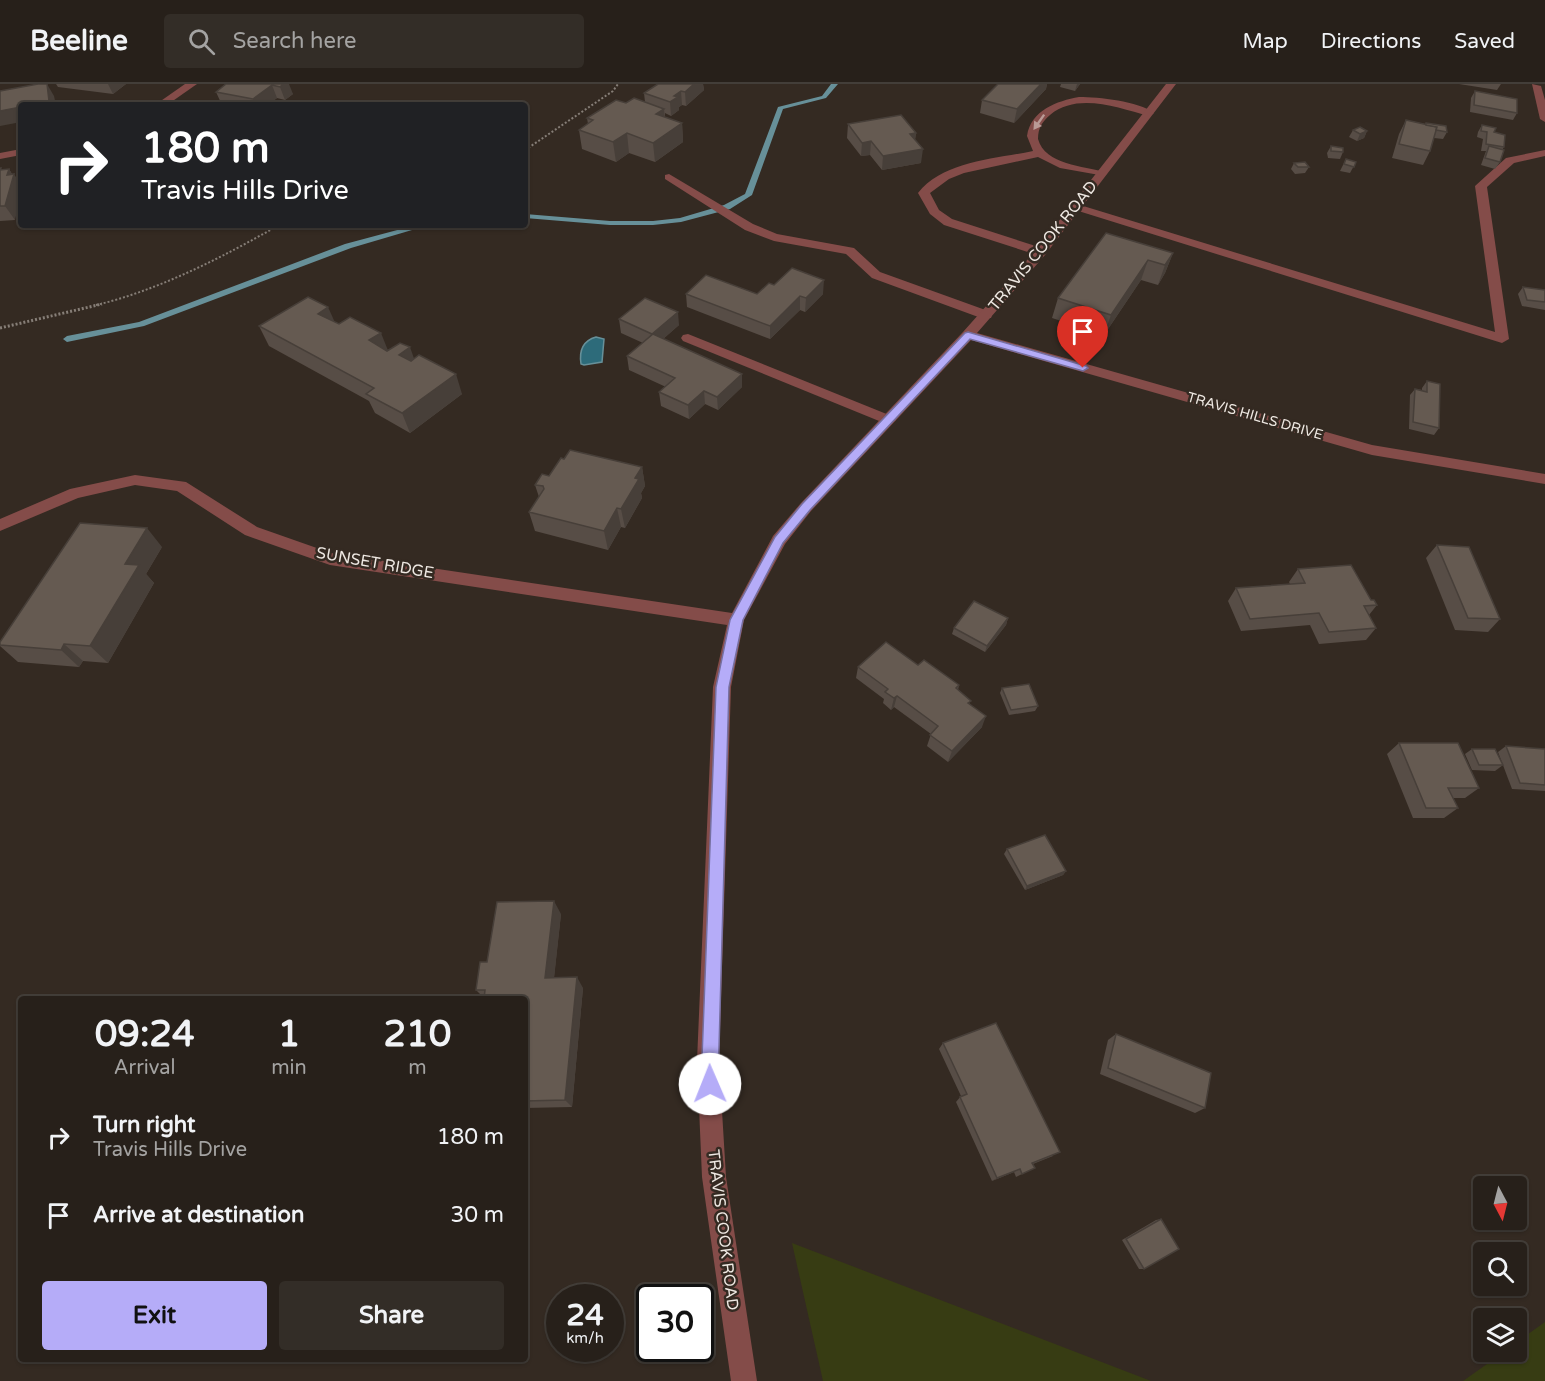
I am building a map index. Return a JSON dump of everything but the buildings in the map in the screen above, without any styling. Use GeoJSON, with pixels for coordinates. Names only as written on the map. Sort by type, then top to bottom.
{"type":"FeatureCollection","features":[{"type":"Feature","properties":{"kind":"street"},"geometry":{"type":"LineString","coordinates":[[165,102],[192,84]]}},
{"type":"Feature","properties":{"kind":"street","name":"TRAVIS COOK ROAD"},"geometry":{"type":"LineString","coordinates":[[744,1381],[714,1177],[708,1061],[722,687],[736,620],[779,540],[806,507],[968,335],[1041,252],[1171,84]]}},
{"type":"Feature","properties":{"kind":"street"},"geometry":{"type":"LineString","coordinates":[[1536,86],[1545,119]]}},
{"type":"Feature","properties":{"kind":"street"},"geometry":{"type":"LineString","coordinates":[[1101,174],[1055,162],[1036,148],[1033,132],[1036,124],[1045,113],[1056,106],[1080,101],[1107,102],[1149,113]]}},
{"type":"Feature","properties":{"kind":"street"},"geometry":{"type":"LineString","coordinates":[[1036,148],[949,175],[928,187],[924,193],[930,207],[948,222],[1041,252]]}},
{"type":"Feature","properties":{"kind":"street"},"geometry":{"type":"LineString","coordinates":[[0,156],[18,153]]}},
{"type":"Feature","properties":{"kind":"street"},"geometry":{"type":"LineString","coordinates":[[1076,207],[1502,339],[1481,186],[1510,160],[1545,153]]}},
{"type":"Feature","properties":{"kind":"street"},"geometry":{"type":"LineString","coordinates":[[669,177],[749,227],[774,237],[850,251],[876,275],[986,315]]}},
{"type":"Feature","properties":{"kind":"street","name":"TRAVIS HILLS DRIVE"},"geometry":{"type":"LineString","coordinates":[[968,335],[1372,450],[1545,479]]}},
{"type":"Feature","properties":{"kind":"street"},"geometry":{"type":"LineString","coordinates":[[688,338],[889,420]]}},
{"type":"Feature","properties":{"kind":"street","name":"SUNSET RIDGE"},"geometry":{"type":"LineString","coordinates":[[0,525],[75,493],[135,480],[146,481],[181,486],[250,531],[330,559],[736,620]]}},
{"type":"Feature","properties":{"kind":"path"},"geometry":{"type":"LineString","coordinates":[[528,148],[613,91],[618,84]]}},
{"type":"Feature","properties":{"kind":"path"},"geometry":{"type":"LineString","coordinates":[[0,328],[123,299],[237,249],[274,228]]}},
{"type":"Feature","properties":{"kind":"green space"},"geometry":{"type":"Polygon","coordinates":[[[792,1243],[1151,1381],[823,1381],[792,1243]]]}},
{"type":"Feature","properties":{"kind":"green space"},"geometry":{"type":"Polygon","coordinates":[[[1545,1322],[1545,1381],[1463,1381],[1490,1362],[1527,1362],[1527,1335],[1545,1322]]]}},
{"type":"Feature","properties":{"kind":"water"},"geometry":{"type":"Polygon","coordinates":[[[596,337],[604,339],[602,362],[581,364],[582,347],[587,341],[596,337]]]}},
{"type":"Feature","properties":{"kind":"waterway"},"geometry":{"type":"LineString","coordinates":[[528,216],[610,223],[653,223],[681,220],[727,207],[748,195],[780,108],[824,97],[835,84]]}},
{"type":"Feature","properties":{"kind":"waterway"},"geometry":{"type":"LineString","coordinates":[[67,339],[141,324],[348,246],[414,228]]}},
{"type":"Feature","properties":{"kind":"route"},"geometry":{"type":"LineString","coordinates":[[710,1084],[708,1061],[722,687],[736,620],[779,540],[806,507],[968,335],[1083,368]]}}]}
